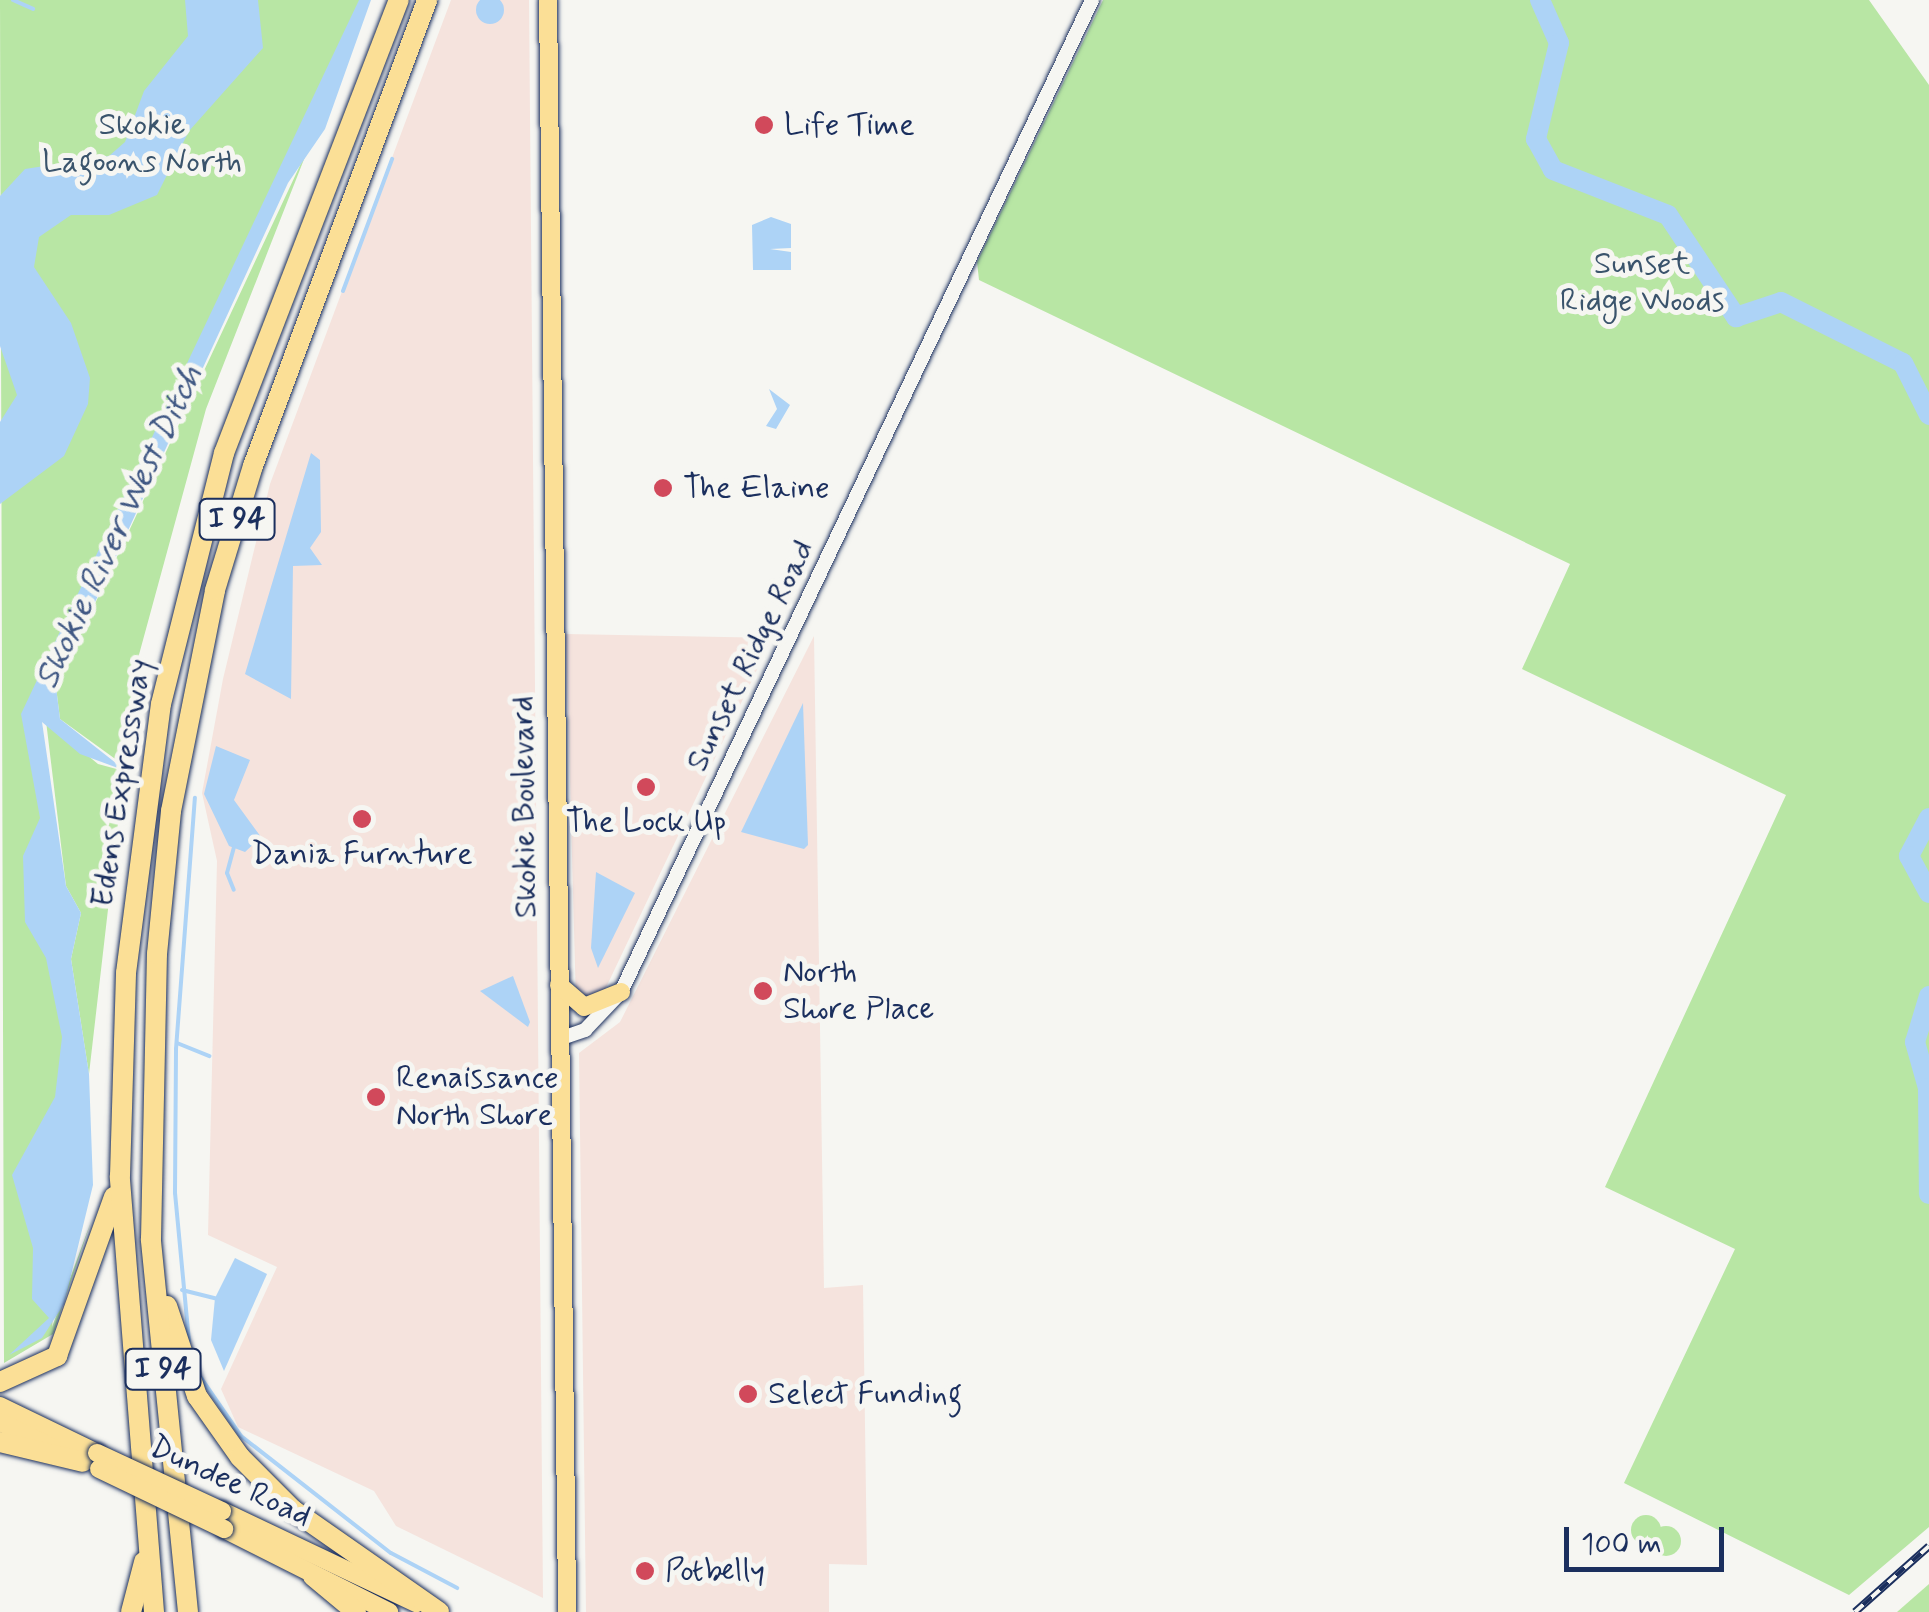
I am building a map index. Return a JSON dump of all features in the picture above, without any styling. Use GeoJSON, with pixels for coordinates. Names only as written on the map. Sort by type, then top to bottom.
{"type":"FeatureCollection","features":[{"type":"Feature","properties":{"kind":"highway","name":"Edens Expressway"},"geometry":{"type":"LineString","coordinates":[[154,1612],[120,1176],[137,866],[189,576],[262,345],[400,0]]}},
{"type":"Feature","properties":{"kind":"highway","name":"Edens Expressway"},"geometry":{"type":"LineString","coordinates":[[188,1612],[151,1239],[157,954],[171,810],[215,590],[277,390],[427,0]]}},
{"type":"Feature","properties":{"kind":"highway"},"geometry":{"type":"LineString","coordinates":[[0,1382],[57,1356],[80,1312],[120,1176]]}},
{"type":"Feature","properties":{"kind":"highway"},"geometry":{"type":"LineString","coordinates":[[151,1239],[196,1396],[240,1457],[293,1510],[437,1612]]}},
{"type":"Feature","properties":{"kind":"highway"},"geometry":{"type":"LineString","coordinates":[[0,1442],[93,1461]]}},
{"type":"Feature","properties":{"kind":"highway"},"geometry":{"type":"LineString","coordinates":[[131,1612],[147,1546]]}},
{"type":"Feature","properties":{"kind":"highway"},"geometry":{"type":"LineString","coordinates":[[313,1576],[356,1612]]}},
{"type":"Feature","properties":{"kind":"main road","name":"Skokie Boulevard"},"geometry":{"type":"LineString","coordinates":[[548,0],[567,1612]]}},
{"type":"Feature","properties":{"kind":"main road"},"geometry":{"type":"LineString","coordinates":[[558,984],[584,1007],[621,992]]}},
{"type":"Feature","properties":{"kind":"main road","name":"Dundee Road"},"geometry":{"type":"LineString","coordinates":[[0,1406],[93,1461]]}},
{"type":"Feature","properties":{"kind":"main road","name":"Dundee Road"},"geometry":{"type":"LineString","coordinates":[[0,1422],[437,1612]]}},
{"type":"Feature","properties":{"kind":"main road","name":"Dundee Road"},"geometry":{"type":"LineString","coordinates":[[223,1520],[313,1576],[390,1612]]}},
{"type":"Feature","properties":{"kind":"street","name":"Sunset Ridge Road"},"geometry":{"type":"LineString","coordinates":[[559,1039],[585,1030],[621,992],[1092,0]]}},
{"type":"Feature","properties":{"kind":"shaded area"},"geometry":{"type":"Polygon","coordinates":[[[451,0],[529,0],[543,1598],[396,1526],[374,1491],[238,1427],[221,1389],[277,1267],[208,1235],[217,861],[202,793],[223,679],[270,484],[451,0]]]}},
{"type":"Feature","properties":{"kind":"shaded area"},"geometry":{"type":"Polygon","coordinates":[[[566,634],[772,638],[602,996],[576,1003],[566,634]]]}},
{"type":"Feature","properties":{"kind":"shaded area"},"geometry":{"type":"Polygon","coordinates":[[[814,636],[824,1288],[863,1285],[867,1565],[829,1564],[829,1612],[586,1612],[579,1053],[620,1022],[814,636]]]}},
{"type":"Feature","properties":{"kind":"green space","name":"Skokie Lagoons North"},"geometry":{"type":"Polygon","coordinates":[[[0,0],[366,0],[27,725],[82,1065],[52,1327],[92,1219],[53,1334],[4,1363],[0,0]]]}},
{"type":"Feature","properties":{"kind":"green space","name":"Sunset Ridge Woods"},"geometry":{"type":"Polygon","coordinates":[[[1103,0],[1869,0],[1929,85],[1929,1527],[1849,1595],[1624,1483],[1735,1249],[1605,1187],[1786,795],[1522,669],[1570,564],[979,280],[977,262],[1103,0]]]}},
{"type":"Feature","properties":{"kind":"green space"},"geometry":{"type":"Polygon","coordinates":[[[310,144],[206,409],[137,662],[125,766],[60,719],[56,687],[310,144]]]}},
{"type":"Feature","properties":{"kind":"green space"},"geometry":{"type":"Polygon","coordinates":[[[46,721],[98,764],[124,771],[89,1074],[71,959],[81,913],[66,886],[46,721]]]}},
{"type":"Feature","properties":{"kind":"green space"},"geometry":{"type":"Polygon","coordinates":[[[1646,1515],[1660,1524],[1661,1530],[1652,1544],[1646,1545],[1632,1536],[1631,1530],[1640,1516],[1646,1515]]]}},
{"type":"Feature","properties":{"kind":"green space"},"geometry":{"type":"Polygon","coordinates":[[[1666,1526],[1680,1535],[1681,1541],[1672,1555],[1666,1556],[1652,1547],[1651,1541],[1660,1527],[1666,1526]]]}},
{"type":"Feature","properties":{"kind":"green space"},"geometry":{"type":"Polygon","coordinates":[[[1929,1584],[1929,1612],[1897,1612],[1929,1584]]]}},
{"type":"Feature","properties":{"kind":"water"},"geometry":{"type":"Polygon","coordinates":[[[490,-4],[500,0],[504,10],[500,20],[490,24],[480,20],[476,10],[480,0],[490,-4]]]}},
{"type":"Feature","properties":{"kind":"water"},"geometry":{"type":"Polygon","coordinates":[[[185,0],[258,0],[263,48],[189,131],[157,195],[109,215],[71,215],[39,237],[34,267],[71,323],[90,378],[88,404],[64,456],[0,504],[0,422],[17,395],[0,346],[0,196],[25,169],[109,156],[125,142],[144,91],[188,36],[185,0]]]}},
{"type":"Feature","properties":{"kind":"water","name":"Skokie River West Ditch"},"geometry":{"type":"Polygon","coordinates":[[[359,0],[371,0],[325,129],[288,183],[56,687],[60,719],[126,771],[80,754],[42,722],[66,886],[81,913],[71,959],[89,1074],[93,1185],[64,1304],[42,1338],[9,1355],[49,1318],[32,1299],[33,1248],[12,1175],[55,1097],[62,1037],[46,958],[25,922],[23,856],[40,818],[21,714],[359,0]]]}},
{"type":"Feature","properties":{"kind":"water"},"geometry":{"type":"Polygon","coordinates":[[[771,217],[791,224],[791,248],[770,249],[791,252],[791,270],[753,270],[752,225],[771,217]]]}},
{"type":"Feature","properties":{"kind":"water"},"geometry":{"type":"Polygon","coordinates":[[[769,389],[790,405],[776,429],[766,426],[777,409],[769,389]]]}},
{"type":"Feature","properties":{"kind":"water"},"geometry":{"type":"Polygon","coordinates":[[[311,453],[320,460],[321,532],[310,548],[322,565],[293,566],[291,699],[245,674],[311,453]]]}},
{"type":"Feature","properties":{"kind":"water"},"geometry":{"type":"Polygon","coordinates":[[[803,703],[808,845],[804,849],[741,832],[803,703]]]}},
{"type":"Feature","properties":{"kind":"water"},"geometry":{"type":"Polygon","coordinates":[[[216,746],[250,760],[234,800],[261,837],[245,852],[229,846],[204,794],[216,746]]]}},
{"type":"Feature","properties":{"kind":"water"},"geometry":{"type":"Polygon","coordinates":[[[596,872],[635,893],[598,968],[591,948],[596,872]]]}},
{"type":"Feature","properties":{"kind":"water"},"geometry":{"type":"Polygon","coordinates":[[[513,976],[530,1022],[528,1027],[480,991],[513,976]]]}},
{"type":"Feature","properties":{"kind":"water"},"geometry":{"type":"Polygon","coordinates":[[[235,1258],[267,1274],[224,1371],[211,1340],[215,1298],[235,1258]]]}},
{"type":"Feature","properties":{"kind":"waterway"},"geometry":{"type":"LineString","coordinates":[[13,0],[33,9]]}},
{"type":"Feature","properties":{"kind":"waterway"},"geometry":{"type":"LineString","coordinates":[[1540,0],[1559,43],[1536,139],[1553,170],[1668,215],[1736,317],[1781,302],[1903,363],[1929,415]]}},
{"type":"Feature","properties":{"kind":"waterway"},"geometry":{"type":"LineString","coordinates":[[343,291],[392,159]]}},
{"type":"Feature","properties":{"kind":"waterway"},"geometry":{"type":"LineString","coordinates":[[189,1341],[175,1193],[176,1049],[195,798]]}},
{"type":"Feature","properties":{"kind":"waterway"},"geometry":{"type":"LineString","coordinates":[[1929,818],[1909,856],[1929,893]]}},
{"type":"Feature","properties":{"kind":"waterway"},"geometry":{"type":"LineString","coordinates":[[234,847],[227,873],[234,890]]}},
{"type":"Feature","properties":{"kind":"waterway"},"geometry":{"type":"LineString","coordinates":[[1929,996],[1915,1042],[1928,1088],[1929,1194]]}},
{"type":"Feature","properties":{"kind":"waterway"},"geometry":{"type":"LineString","coordinates":[[177,1043],[210,1056]]}},
{"type":"Feature","properties":{"kind":"waterway"},"geometry":{"type":"LineString","coordinates":[[182,1290],[215,1298]]}},
{"type":"Feature","properties":{"kind":"waterway"},"geometry":{"type":"LineString","coordinates":[[201,1378],[241,1436],[391,1553],[457,1588]]}},
{"type":"Feature","properties":{"kind":"railway"},"geometry":{"type":"LineString","coordinates":[[1855,1612],[1929,1546]]}},
{"type":"Feature","properties":{"kind":"place","name":"Life Time"},"geometry":{"type":"Point","coordinates":[764,125]}},
{"type":"Feature","properties":{"kind":"place","name":"The Elaine"},"geometry":{"type":"Point","coordinates":[663,488]}},
{"type":"Feature","properties":{"kind":"place","name":"The Lock Up"},"geometry":{"type":"Point","coordinates":[646,787]}},
{"type":"Feature","properties":{"kind":"place","name":"Dania Furnture"},"geometry":{"type":"Point","coordinates":[362,819]}},
{"type":"Feature","properties":{"kind":"place","name":"North Shore Place"},"geometry":{"type":"Point","coordinates":[763,991]}},
{"type":"Feature","properties":{"kind":"place","name":"Renaissance North Shore"},"geometry":{"type":"Point","coordinates":[376,1097]}},
{"type":"Feature","properties":{"kind":"place","name":"Select Funding"},"geometry":{"type":"Point","coordinates":[748,1394]}},
{"type":"Feature","properties":{"kind":"place","name":"Potbelly"},"geometry":{"type":"Point","coordinates":[645,1571]}}]}
